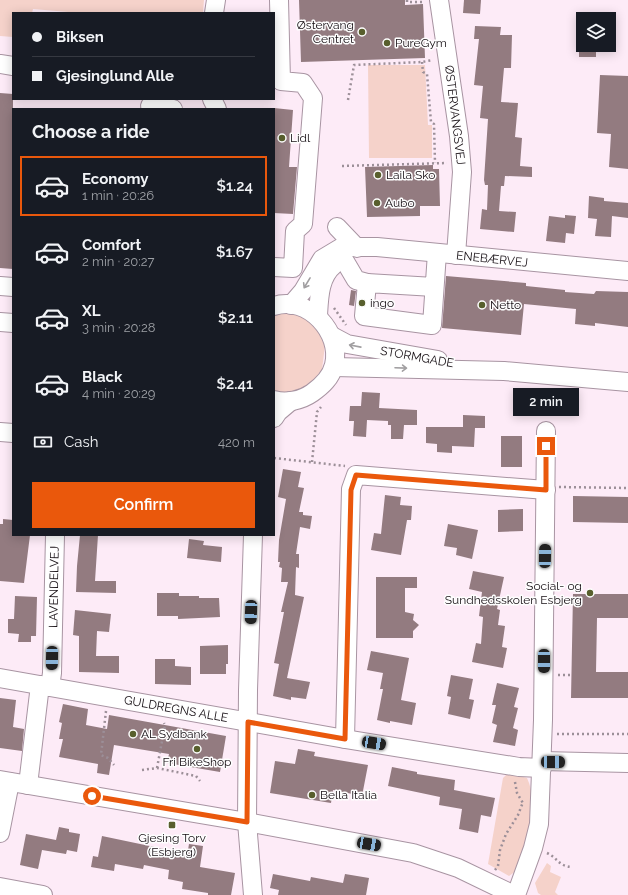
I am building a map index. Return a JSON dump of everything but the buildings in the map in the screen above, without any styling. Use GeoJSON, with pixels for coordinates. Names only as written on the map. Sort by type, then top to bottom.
{"type":"FeatureCollection","features":[{"type":"Feature","properties":{"kind":"street"},"geometry":{"type":"LineString","coordinates":[[214,12],[216,0]]}},
{"type":"Feature","properties":{"kind":"street"},"geometry":{"type":"LineString","coordinates":[[275,267],[293,268],[295,231],[304,224],[313,98],[303,83],[277,81],[279,0]]}},
{"type":"Feature","properties":{"kind":"street","name":"ØSTERVANGSVEJ"},"geometry":{"type":"LineString","coordinates":[[439,0],[462,163],[456,255]]}},
{"type":"Feature","properties":{"kind":"street"},"geometry":{"type":"LineString","coordinates":[[0,64],[12,66]]}},
{"type":"Feature","properties":{"kind":"street"},"geometry":{"type":"LineString","coordinates":[[150,105],[167,108]]}},
{"type":"Feature","properties":{"kind":"street"},"geometry":{"type":"LineString","coordinates":[[337,227],[350,253],[356,280],[367,283],[434,287]]}},
{"type":"Feature","properties":{"kind":"street","name":"ENEBÆRVEJ"},"geometry":{"type":"LineString","coordinates":[[282,305],[303,291],[322,259],[342,247],[350,253],[377,248],[628,271]]}},
{"type":"Feature","properties":{"kind":"street"},"geometry":{"type":"LineString","coordinates":[[318,316],[320,287],[330,268],[350,253]]}},
{"type":"Feature","properties":{"kind":"street"},"geometry":{"type":"LineString","coordinates":[[367,283],[364,316],[432,325],[437,253]]}},
{"type":"Feature","properties":{"kind":"street"},"geometry":{"type":"LineString","coordinates":[[0,286],[12,287]]}},
{"type":"Feature","properties":{"kind":"street"},"geometry":{"type":"LineString","coordinates":[[275,416],[283,400],[307,397],[320,388],[334,367],[336,350],[332,336],[318,316],[304,308],[282,305]]}},
{"type":"Feature","properties":{"kind":"street"},"geometry":{"type":"LineString","coordinates":[[0,322],[12,323]]}},
{"type":"Feature","properties":{"kind":"street","name":"STORMGADE"},"geometry":{"type":"LineString","coordinates":[[332,336],[347,344],[504,371]]}},
{"type":"Feature","properties":{"kind":"street","name":"STORMGADE"},"geometry":{"type":"LineString","coordinates":[[334,367],[504,371],[628,382]]}},
{"type":"Feature","properties":{"kind":"street"},"geometry":{"type":"LineString","coordinates":[[0,833],[5,781],[247,822],[413,853],[458,868],[515,895],[534,848],[539,824],[542,765],[546,430]]}},
{"type":"Feature","properties":{"kind":"street"},"geometry":{"type":"LineString","coordinates":[[0,432],[12,433]]}},
{"type":"Feature","properties":{"kind":"street"},"geometry":{"type":"LineString","coordinates":[[345,739],[351,490],[356,475],[546,490]]}},
{"type":"Feature","properties":{"kind":"street","name":"LAVENDELVEJ"},"geometry":{"type":"LineString","coordinates":[[28,785],[45,686],[52,673],[55,536]]}},
{"type":"Feature","properties":{"kind":"street"},"geometry":{"type":"LineString","coordinates":[[253,536],[247,822],[253,895]]}},
{"type":"Feature","properties":{"kind":"street","name":"GULDREGNS ALLE"},"geometry":{"type":"LineString","coordinates":[[0,678],[345,739],[519,767],[628,763]]}},
{"type":"Feature","properties":{"kind":"street"},"geometry":{"type":"LineString","coordinates":[[0,887],[43,895]]}},
{"type":"Feature","properties":{"kind":"path"},"geometry":{"type":"LineString","coordinates":[[348,100],[354,65],[422,62],[448,57]]}},
{"type":"Feature","properties":{"kind":"path"},"geometry":{"type":"LineString","coordinates":[[422,62],[424,72],[427,74],[431,122],[434,124],[435,163]]}},
{"type":"Feature","properties":{"kind":"path"},"geometry":{"type":"LineString","coordinates":[[342,166],[462,163]]}},
{"type":"Feature","properties":{"kind":"path"},"geometry":{"type":"LineString","coordinates":[[275,458],[344,465],[356,475]]}},
{"type":"Feature","properties":{"kind":"path"},"geometry":{"type":"LineString","coordinates":[[546,490],[554,487],[628,488]]}},
{"type":"Feature","properties":{"kind":"path"},"geometry":{"type":"LineString","coordinates":[[108,697],[101,754],[108,758],[114,765]]}},
{"type":"Feature","properties":{"kind":"path"},"geometry":{"type":"LineString","coordinates":[[157,768],[164,725],[163,721]]}},
{"type":"Feature","properties":{"kind":"path"},"geometry":{"type":"LineString","coordinates":[[542,734],[628,734]]}},
{"type":"Feature","properties":{"kind":"path"},"geometry":{"type":"LineString","coordinates":[[519,767],[515,785],[517,793],[523,803]]}},
{"type":"Feature","properties":{"kind":"path"},"geometry":{"type":"LineString","coordinates":[[142,770],[157,768],[196,776],[200,781]]}},
{"type":"Feature","properties":{"kind":"path"},"geometry":{"type":"LineString","coordinates":[[486,882],[498,866],[500,850],[506,834],[518,815],[524,799]]}},
{"type":"Feature","properties":{"kind":"path"},"geometry":{"type":"LineString","coordinates":[[534,848],[551,855],[564,866],[572,867]]}},
{"type":"Feature","properties":{"kind":"shaded area"},"geometry":{"type":"Polygon","coordinates":[[[0,0],[204,0],[203,12],[68,12],[33,9],[32,12],[12,12],[12,37],[0,36],[0,0]]]}},
{"type":"Feature","properties":{"kind":"shaded area"},"geometry":{"type":"Polygon","coordinates":[[[368,65],[425,65],[428,125],[432,125],[432,158],[369,158],[368,65]]]}},
{"type":"Feature","properties":{"kind":"shaded area"},"geometry":{"type":"Polygon","coordinates":[[[293,313],[301,316],[316,327],[325,346],[322,369],[312,383],[299,392],[280,393],[275,391],[275,314],[293,313]]]}},
{"type":"Feature","properties":{"kind":"shaded area"},"geometry":{"type":"Polygon","coordinates":[[[508,773],[527,778],[531,789],[532,800],[532,812],[527,837],[516,871],[509,876],[488,864],[503,778],[508,773]]]}},
{"type":"Feature","properties":{"kind":"shaded area"},"geometry":{"type":"Polygon","coordinates":[[[547,863],[551,866],[550,872],[561,877],[555,892],[558,895],[541,895],[538,893],[535,883],[547,863]]]}},
{"type":"Feature","properties":{"kind":"place","name":"Østervang Centret"},"geometry":{"type":"Point","coordinates":[362,32]}},
{"type":"Feature","properties":{"kind":"place","name":"PureGym"},"geometry":{"type":"Point","coordinates":[387,43]}},
{"type":"Feature","properties":{"kind":"place","name":"Lidl"},"geometry":{"type":"Point","coordinates":[282,138]}},
{"type":"Feature","properties":{"kind":"place","name":"Laila Sko"},"geometry":{"type":"Point","coordinates":[378,175]}},
{"type":"Feature","properties":{"kind":"place","name":"Aubo"},"geometry":{"type":"Point","coordinates":[377,203]}},
{"type":"Feature","properties":{"kind":"place","name":"ingo"},"geometry":{"type":"Point","coordinates":[362,303]}},
{"type":"Feature","properties":{"kind":"place","name":"Netto"},"geometry":{"type":"Point","coordinates":[482,305]}},
{"type":"Feature","properties":{"kind":"place","name":"Social- og Sundhedsskolen Esbjerg"},"geometry":{"type":"Point","coordinates":[590,593]}},
{"type":"Feature","properties":{"kind":"place","name":"AL Sydbank"},"geometry":{"type":"Point","coordinates":[133,734]}},
{"type":"Feature","properties":{"kind":"place","name":"Fri BikeShop"},"geometry":{"type":"Point","coordinates":[197,749]}},
{"type":"Feature","properties":{"kind":"place","name":"Bella Italia"},"geometry":{"type":"Point","coordinates":[312,795]}},
{"type":"Feature","properties":{"kind":"place","name":"Gjesing Torv (Esbjerg)"},"geometry":{"type":"Point","coordinates":[172,825]}},
{"type":"Feature","properties":{"kind":"route"},"geometry":{"type":"LineString","coordinates":[[92,796],[247,822],[248,722],[345,739],[351,490],[356,475],[546,490],[546,446]]}}]}
